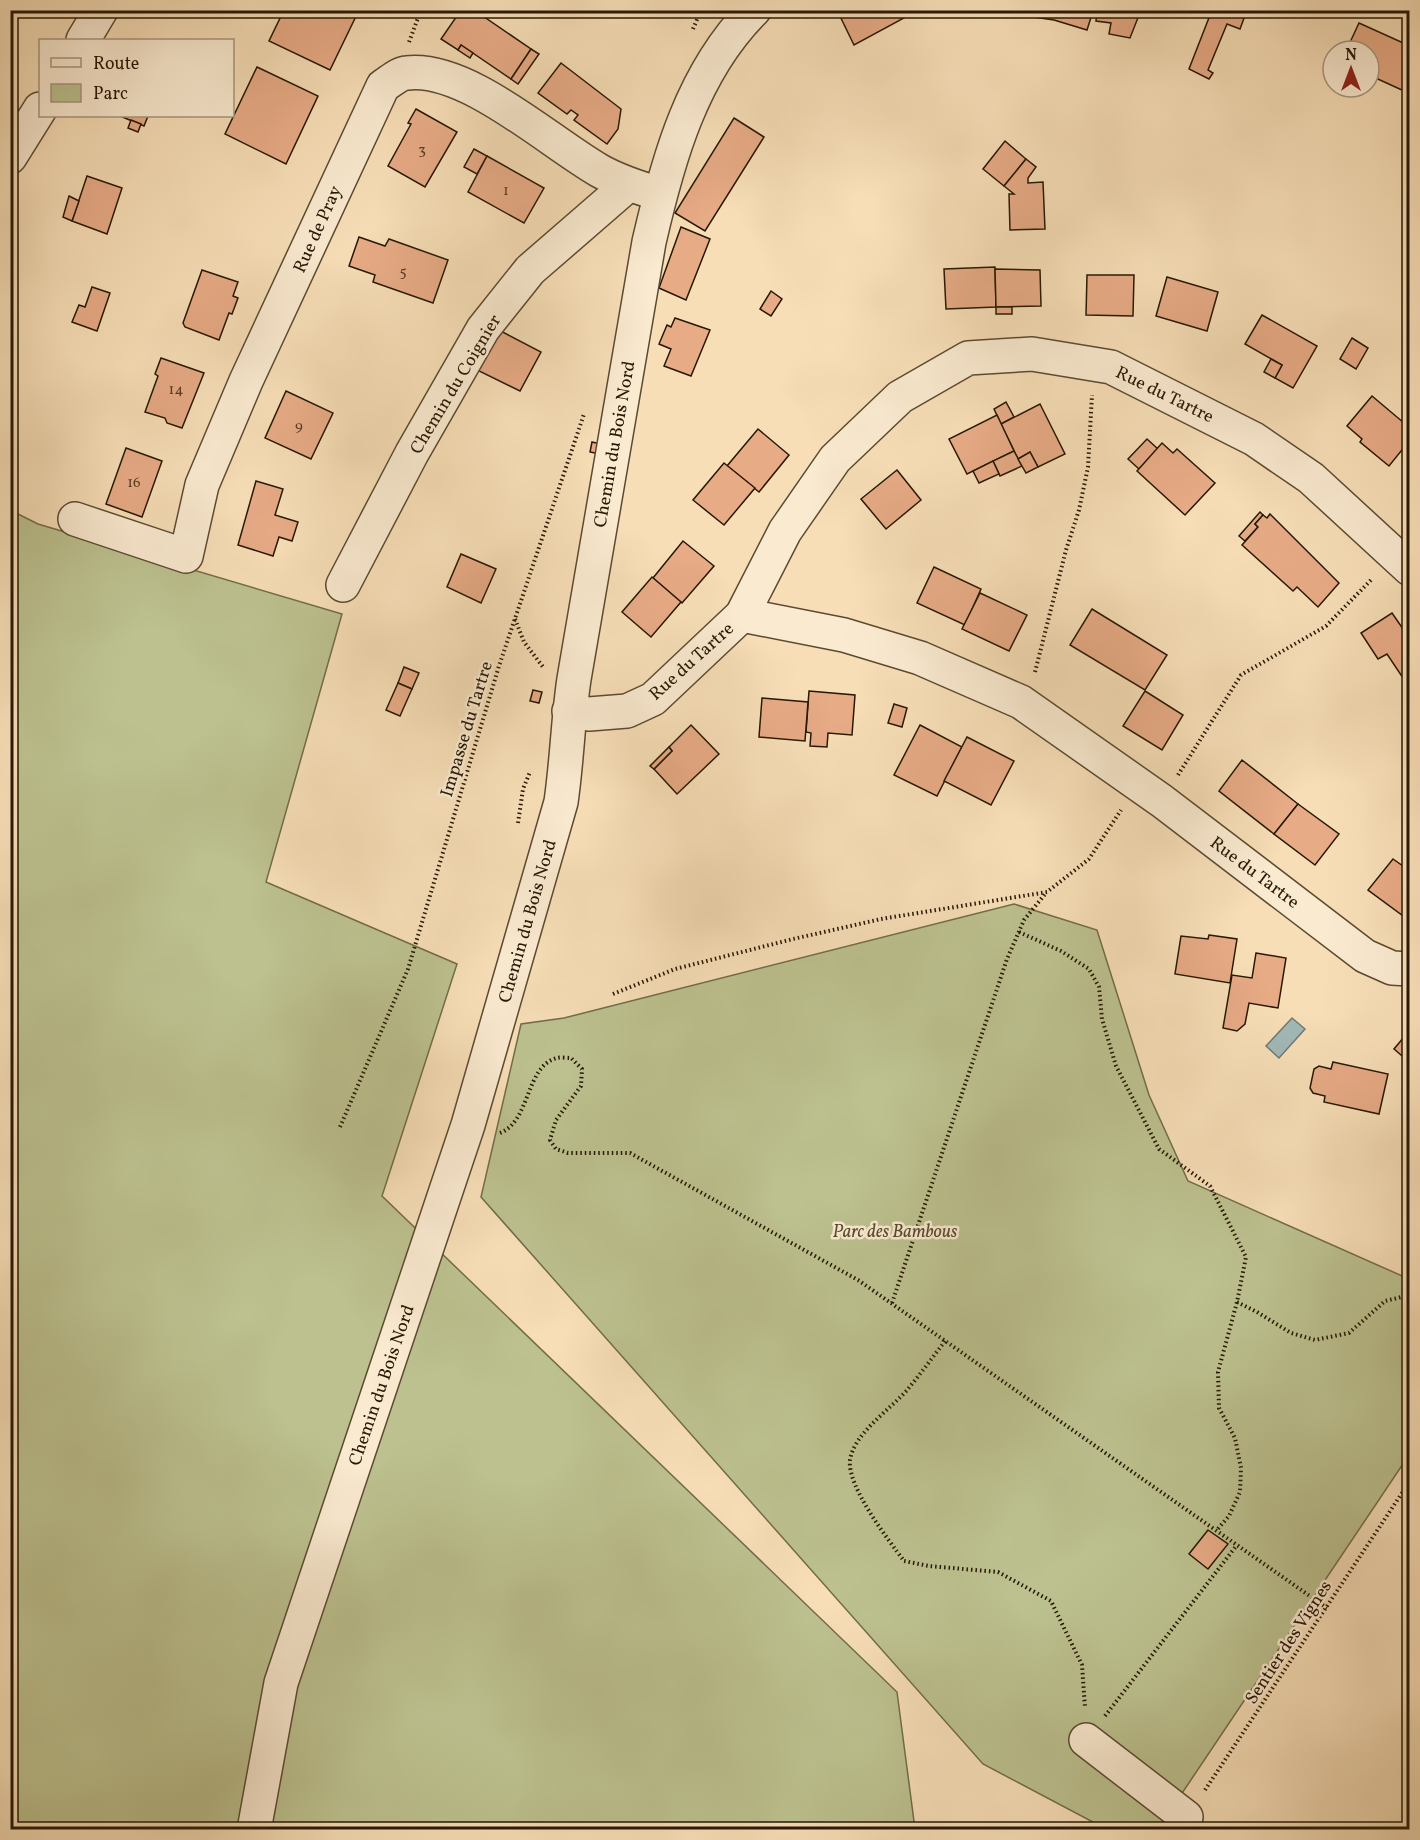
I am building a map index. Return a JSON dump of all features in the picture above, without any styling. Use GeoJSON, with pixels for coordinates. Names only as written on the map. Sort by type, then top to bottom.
{"type":"FeatureCollection","features":[{"type":"Feature","properties":{"kind":"street"},"geometry":{"type":"LineString","coordinates":[[83,39],[101,10]]}},
{"type":"Feature","properties":{"kind":"street","name":"Chemin du Bois Nord"},"geometry":{"type":"LineString","coordinates":[[254,1830],[281,1683],[468,1125],[561,802],[568,754],[569,711],[574,679],[649,242],[660,194],[684,121],[698,87],[742,22],[754,10]]}},
{"type":"Feature","properties":{"kind":"street","name":"Rue de Pray"},"geometry":{"type":"LineString","coordinates":[[75,519],[186,556],[202,485],[246,381],[383,86],[405,72],[436,75],[485,95],[600,171],[628,185],[660,194]]}},
{"type":"Feature","properties":{"kind":"street"},"geometry":{"type":"LineString","coordinates":[[10,157],[39,111]]}},
{"type":"Feature","properties":{"kind":"street","name":"Chemin du Coignier"},"geometry":{"type":"LineString","coordinates":[[343,585],[412,453],[483,329],[530,270],[628,185]]}},
{"type":"Feature","properties":{"kind":"street","name":"Rue du Tartre"},"geometry":{"type":"LineString","coordinates":[[569,711],[589,714],[627,711],[653,699],[742,615],[785,531],[835,459],[900,397],[968,358],[1032,354],[1111,367],[1254,439],[1311,478],[1402,562]]}},
{"type":"Feature","properties":{"kind":"street","name":"Rue du Tartre"},"geometry":{"type":"LineString","coordinates":[[742,615],[844,635],[920,658],[1021,702],[1149,792],[1365,956],[1392,968],[1410,969]]}},
{"type":"Feature","properties":{"kind":"street"},"geometry":{"type":"LineString","coordinates":[[1087,1739],[1186,1817]]}},
{"type":"Feature","properties":{"kind":"path"},"geometry":{"type":"LineString","coordinates":[[1021,702],[1033,679],[1066,550],[1079,510],[1088,467],[1095,364]]}},
{"type":"Feature","properties":{"kind":"path","name":"Impasse du Tartre"},"geometry":{"type":"LineString","coordinates":[[340,1127],[408,969],[499,666],[587,405]]}},
{"type":"Feature","properties":{"kind":"path"},"geometry":{"type":"LineString","coordinates":[[892,1303],[1007,959],[1024,920],[1047,892],[1089,859],[1106,835],[1149,792],[1241,675],[1326,626],[1402,562]]}},
{"type":"Feature","properties":{"kind":"path"},"geometry":{"type":"LineString","coordinates":[[514,619],[524,642],[543,668],[574,679]]}},
{"type":"Feature","properties":{"kind":"path"},"geometry":{"type":"LineString","coordinates":[[613,994],[675,969],[793,939],[881,919],[1047,892]]}},
{"type":"Feature","properties":{"kind":"path"},"geometry":{"type":"LineString","coordinates":[[1019,932],[1061,951],[1089,969],[1099,987],[1102,1019],[1116,1066],[1159,1149],[1210,1186],[1246,1257],[1237,1302],[1218,1372],[1219,1408],[1235,1438],[1241,1468],[1240,1492],[1229,1516],[1216,1531]]}},
{"type":"Feature","properties":{"kind":"path"},"geometry":{"type":"LineString","coordinates":[[468,1125],[498,1134],[509,1130],[521,1113],[542,1068],[556,1059],[572,1059],[582,1069],[581,1086],[556,1120],[550,1140],[556,1149],[567,1153],[630,1153],[858,1280],[1327,1608]]}},
{"type":"Feature","properties":{"kind":"path"},"geometry":{"type":"LineString","coordinates":[[1237,1302],[1291,1334],[1315,1340],[1349,1333],[1385,1301],[1410,1296]]}},
{"type":"Feature","properties":{"kind":"path"},"geometry":{"type":"LineString","coordinates":[[945,1341],[907,1391],[854,1444],[850,1462],[854,1482],[904,1561],[928,1566],[998,1572],[1051,1600],[1082,1665],[1087,1739]]}},
{"type":"Feature","properties":{"kind":"path","name":"Sentier des Vignes"},"geometry":{"type":"LineString","coordinates":[[1186,1817],[1327,1608],[1398,1495],[1410,1481]]}},
{"type":"Feature","properties":{"kind":"path"},"geometry":{"type":"LineString","coordinates":[[1087,1739],[1237,1545]]}},
{"type":"Feature","properties":{"kind":"green space"},"geometry":{"type":"Polygon","coordinates":[[[10,510],[38,524],[342,614],[266,882],[457,964],[382,1196],[897,1692],[915,1829],[11,1829],[10,510]]]}},
{"type":"Feature","properties":{"kind":"green space","name":"Parc des Bambous"},"geometry":{"type":"Polygon","coordinates":[[[1014,904],[1097,930],[1149,1095],[1188,1181],[1409,1279],[1409,1455],[1158,1829],[1106,1829],[983,1764],[481,1197],[521,1024],[564,1018],[1014,904]]]}},
{"type":"Feature","properties":{"kind":"water"},"geometry":{"type":"Polygon","coordinates":[[[1292,1018],[1305,1029],[1279,1058],[1266,1046],[1292,1018]]]}},
{"type":"Feature","properties":{"kind":"building"},"geometry":{"type":"Polygon","coordinates":[[[284,10],[359,10],[330,70],[269,41],[284,10]]]}},
{"type":"Feature","properties":{"kind":"building"},"geometry":{"type":"Polygon","coordinates":[[[461,10],[474,10],[531,49],[511,79],[461,45],[458,50],[441,39],[461,10]]]}},
{"type":"Feature","properties":{"kind":"building"},"geometry":{"type":"Polygon","coordinates":[[[837,10],[901,10],[904,18],[854,45],[837,10]]]}},
{"type":"Feature","properties":{"kind":"building"},"geometry":{"type":"Polygon","coordinates":[[[984,10],[1093,11],[1087,30],[1054,20],[984,10]]]}},
{"type":"Feature","properties":{"kind":"building"},"geometry":{"type":"Polygon","coordinates":[[[1097,10],[1141,10],[1130,38],[1109,34],[1111,23],[1096,21],[1097,10]]]}},
{"type":"Feature","properties":{"kind":"building"},"geometry":{"type":"Polygon","coordinates":[[[1212,10],[1247,10],[1240,29],[1227,24],[1208,70],[1213,73],[1209,79],[1189,69],[1212,10]]]}},
{"type":"Feature","properties":{"kind":"building"},"geometry":{"type":"Polygon","coordinates":[[[1359,23],[1410,46],[1410,79],[1404,91],[1381,80],[1381,39],[1352,39],[1359,23]]]}},
{"type":"Feature","properties":{"kind":"building"},"geometry":{"type":"Polygon","coordinates":[[[461,45],[473,53],[470,58],[458,50],[461,45]]]}},
{"type":"Feature","properties":{"kind":"building"},"geometry":{"type":"Polygon","coordinates":[[[531,49],[539,54],[518,84],[511,79],[531,49]]]}},
{"type":"Feature","properties":{"kind":"building"},"geometry":{"type":"Polygon","coordinates":[[[561,63],[621,109],[618,129],[607,144],[574,120],[578,115],[571,110],[567,114],[538,93],[561,63]]]}},
{"type":"Feature","properties":{"kind":"building"},"geometry":{"type":"Polygon","coordinates":[[[257,67],[318,96],[286,164],[225,134],[257,67]]]}},
{"type":"Feature","properties":{"kind":"building"},"geometry":{"type":"Polygon","coordinates":[[[416,109],[457,132],[425,187],[388,166],[411,124],[408,123],[416,109]]]}},
{"type":"Feature","properties":{"kind":"building"},"geometry":{"type":"Polygon","coordinates":[[[122,117],[148,117],[144,126],[122,117]]]}},
{"type":"Feature","properties":{"kind":"building"},"geometry":{"type":"Polygon","coordinates":[[[734,118],[764,137],[705,231],[675,213],[734,118]]]}},
{"type":"Feature","properties":{"kind":"building"},"geometry":{"type":"Polygon","coordinates":[[[131,120],[141,124],[138,132],[128,128],[131,120]]]}},
{"type":"Feature","properties":{"kind":"building"},"geometry":{"type":"Polygon","coordinates":[[[1005,141],[1026,159],[1004,186],[983,169],[1005,141]]]}},
{"type":"Feature","properties":{"kind":"building"},"geometry":{"type":"Polygon","coordinates":[[[474,149],[487,156],[477,174],[464,167],[474,149]]]}},
{"type":"Feature","properties":{"kind":"building"},"geometry":{"type":"Polygon","coordinates":[[[487,156],[544,188],[524,223],[468,192],[487,156]]]}},
{"type":"Feature","properties":{"kind":"building"},"geometry":{"type":"Polygon","coordinates":[[[1026,159],[1036,167],[1028,178],[1028,183],[1043,182],[1045,229],[1010,230],[1009,194],[1014,194],[1004,186],[1026,159]]]}},
{"type":"Feature","properties":{"kind":"building"},"geometry":{"type":"Polygon","coordinates":[[[87,176],[122,188],[107,234],[72,221],[87,176]]]}},
{"type":"Feature","properties":{"kind":"building"},"geometry":{"type":"Polygon","coordinates":[[[69,196],[79,201],[72,221],[63,217],[69,196]]]}},
{"type":"Feature","properties":{"kind":"building"},"geometry":{"type":"Polygon","coordinates":[[[681,227],[710,239],[686,300],[659,288],[681,227]]]}},
{"type":"Feature","properties":{"kind":"building"},"geometry":{"type":"Polygon","coordinates":[[[359,237],[385,246],[389,239],[448,260],[433,303],[373,282],[375,275],[349,266],[359,237]]]}},
{"type":"Feature","properties":{"kind":"building"},"geometry":{"type":"Polygon","coordinates":[[[995,267],[996,307],[946,309],[944,269],[995,267]]]}},
{"type":"Feature","properties":{"kind":"building"},"geometry":{"type":"Polygon","coordinates":[[[995,269],[1040,270],[1041,306],[996,307],[995,269]]]}},
{"type":"Feature","properties":{"kind":"building"},"geometry":{"type":"Polygon","coordinates":[[[202,270],[238,282],[233,296],[238,298],[232,314],[229,313],[219,340],[185,327],[183,323],[202,270]]]}},
{"type":"Feature","properties":{"kind":"building"},"geometry":{"type":"Polygon","coordinates":[[[1087,275],[1134,275],[1133,316],[1086,315],[1087,275]]]}},
{"type":"Feature","properties":{"kind":"building"},"geometry":{"type":"Polygon","coordinates":[[[1167,277],[1218,292],[1207,331],[1156,316],[1167,277]]]}},
{"type":"Feature","properties":{"kind":"building"},"geometry":{"type":"Polygon","coordinates":[[[92,287],[110,293],[97,331],[72,322],[79,305],[85,307],[92,287]]]}},
{"type":"Feature","properties":{"kind":"building"},"geometry":{"type":"Polygon","coordinates":[[[771,291],[782,299],[771,316],[760,309],[771,291]]]}},
{"type":"Feature","properties":{"kind":"building"},"geometry":{"type":"Polygon","coordinates":[[[996,307],[1012,307],[1012,314],[996,314],[996,307]]]}},
{"type":"Feature","properties":{"kind":"building"},"geometry":{"type":"Polygon","coordinates":[[[1262,315],[1317,346],[1293,388],[1275,378],[1282,365],[1245,344],[1262,315]]]}},
{"type":"Feature","properties":{"kind":"building"},"geometry":{"type":"Polygon","coordinates":[[[675,318],[710,330],[691,376],[664,366],[671,349],[659,344],[667,325],[671,327],[675,318]]]}},
{"type":"Feature","properties":{"kind":"building"},"geometry":{"type":"Polygon","coordinates":[[[495,328],[541,352],[520,391],[473,368],[495,328]]]}},
{"type":"Feature","properties":{"kind":"building"},"geometry":{"type":"Polygon","coordinates":[[[1352,338],[1368,348],[1356,369],[1340,359],[1352,338]]]}},
{"type":"Feature","properties":{"kind":"building"},"geometry":{"type":"Polygon","coordinates":[[[161,358],[204,373],[182,428],[167,423],[165,418],[145,412],[158,376],[155,374],[161,358]]]}},
{"type":"Feature","properties":{"kind":"building"},"geometry":{"type":"Polygon","coordinates":[[[1271,359],[1282,365],[1275,378],[1264,372],[1271,359]]]}},
{"type":"Feature","properties":{"kind":"building"},"geometry":{"type":"Polygon","coordinates":[[[286,391],[333,413],[311,459],[265,438],[286,391]]]}},
{"type":"Feature","properties":{"kind":"building"},"geometry":{"type":"Polygon","coordinates":[[[1372,396],[1410,428],[1410,440],[1389,466],[1360,442],[1362,439],[1347,426],[1372,396]]]}},
{"type":"Feature","properties":{"kind":"building"},"geometry":{"type":"Polygon","coordinates":[[[1006,402],[1014,417],[1001,424],[994,409],[1006,402]]]}},
{"type":"Feature","properties":{"kind":"building"},"geometry":{"type":"Polygon","coordinates":[[[1040,404],[1065,454],[1038,467],[1030,452],[1018,459],[1001,424],[1040,404]]]}},
{"type":"Feature","properties":{"kind":"building"},"geometry":{"type":"Polygon","coordinates":[[[997,415],[1014,451],[967,474],[949,439],[997,415]]]}},
{"type":"Feature","properties":{"kind":"building"},"geometry":{"type":"Polygon","coordinates":[[[758,429],[789,455],[759,492],[727,466],[758,429]]]}},
{"type":"Feature","properties":{"kind":"building"},"geometry":{"type":"Polygon","coordinates":[[[1147,439],[1158,449],[1139,469],[1128,459],[1147,439]]]}},
{"type":"Feature","properties":{"kind":"building"},"geometry":{"type":"Polygon","coordinates":[[[592,442],[601,444],[600,454],[590,452],[592,442]]]}},
{"type":"Feature","properties":{"kind":"building"},"geometry":{"type":"Polygon","coordinates":[[[1162,443],[1173,453],[1177,449],[1215,483],[1185,515],[1137,471],[1162,443]]]}},
{"type":"Feature","properties":{"kind":"building"},"geometry":{"type":"Polygon","coordinates":[[[126,448],[162,461],[142,517],[106,504],[126,448]]]}},
{"type":"Feature","properties":{"kind":"building"},"geometry":{"type":"Polygon","coordinates":[[[1014,451],[1022,466],[1000,476],[993,461],[1014,451]]]}},
{"type":"Feature","properties":{"kind":"building"},"geometry":{"type":"Polygon","coordinates":[[[1030,452],[1038,467],[1026,473],[1018,459],[1030,452]]]}},
{"type":"Feature","properties":{"kind":"building"},"geometry":{"type":"Polygon","coordinates":[[[993,461],[999,474],[979,483],[973,471],[993,461]]]}},
{"type":"Feature","properties":{"kind":"building"},"geometry":{"type":"Polygon","coordinates":[[[724,463],[755,488],[724,525],[693,500],[724,463]]]}},
{"type":"Feature","properties":{"kind":"building"},"geometry":{"type":"Polygon","coordinates":[[[897,470],[921,500],[886,529],[861,499],[897,470]]]}},
{"type":"Feature","properties":{"kind":"building"},"geometry":{"type":"Polygon","coordinates":[[[256,481],[283,489],[275,515],[298,522],[292,541],[279,537],[273,556],[238,545],[256,481]]]}},
{"type":"Feature","properties":{"kind":"building"},"geometry":{"type":"Polygon","coordinates":[[[1260,512],[1263,515],[1255,524],[1258,527],[1245,541],[1239,536],[1260,512]]]}},
{"type":"Feature","properties":{"kind":"building"},"geometry":{"type":"Polygon","coordinates":[[[1270,514],[1339,583],[1318,607],[1297,587],[1293,591],[1242,545],[1258,527],[1255,524],[1263,515],[1267,518],[1270,514]]]}},
{"type":"Feature","properties":{"kind":"building"},"geometry":{"type":"Polygon","coordinates":[[[683,541],[714,566],[682,603],[653,578],[683,541]]]}},
{"type":"Feature","properties":{"kind":"building"},"geometry":{"type":"Polygon","coordinates":[[[461,554],[496,569],[481,603],[447,587],[461,554]]]}},
{"type":"Feature","properties":{"kind":"building"},"geometry":{"type":"Polygon","coordinates":[[[934,567],[981,589],[965,625],[917,603],[934,567]]]}},
{"type":"Feature","properties":{"kind":"building"},"geometry":{"type":"Polygon","coordinates":[[[652,577],[681,602],[651,637],[622,612],[652,577]]]}},
{"type":"Feature","properties":{"kind":"building"},"geometry":{"type":"Polygon","coordinates":[[[980,593],[1027,615],[1009,651],[962,629],[980,593]]]}},
{"type":"Feature","properties":{"kind":"building"},"geometry":{"type":"Polygon","coordinates":[[[1092,609],[1167,655],[1145,690],[1070,645],[1092,609]]]}},
{"type":"Feature","properties":{"kind":"building"},"geometry":{"type":"Polygon","coordinates":[[[1392,613],[1410,639],[1410,678],[1405,681],[1387,654],[1378,659],[1361,633],[1392,613]]]}},
{"type":"Feature","properties":{"kind":"building"},"geometry":{"type":"Polygon","coordinates":[[[404,667],[419,673],[412,689],[398,683],[404,667]]]}},
{"type":"Feature","properties":{"kind":"building"},"geometry":{"type":"Polygon","coordinates":[[[398,683],[412,689],[400,716],[386,710],[398,683]]]}},
{"type":"Feature","properties":{"kind":"building"},"geometry":{"type":"Polygon","coordinates":[[[533,690],[542,692],[539,703],[530,701],[533,690]]]}},
{"type":"Feature","properties":{"kind":"building"},"geometry":{"type":"Polygon","coordinates":[[[809,691],[855,695],[852,735],[828,733],[827,747],[810,746],[811,733],[806,732],[809,691]]]}},
{"type":"Feature","properties":{"kind":"building"},"geometry":{"type":"Polygon","coordinates":[[[1145,691],[1183,715],[1162,750],[1123,726],[1145,691]]]}},
{"type":"Feature","properties":{"kind":"building"},"geometry":{"type":"Polygon","coordinates":[[[762,698],[808,702],[805,741],[759,737],[762,698]]]}},
{"type":"Feature","properties":{"kind":"building"},"geometry":{"type":"Polygon","coordinates":[[[894,704],[907,708],[902,727],[888,723],[894,704]]]}},
{"type":"Feature","properties":{"kind":"building"},"geometry":{"type":"Polygon","coordinates":[[[691,725],[719,754],[677,794],[654,769],[672,751],[669,747],[691,725]]]}},
{"type":"Feature","properties":{"kind":"building"},"geometry":{"type":"Polygon","coordinates":[[[920,725],[962,747],[937,796],[894,775],[920,725]]]}},
{"type":"Feature","properties":{"kind":"building"},"geometry":{"type":"Polygon","coordinates":[[[967,737],[1014,761],[991,805],[944,781],[967,737]]]}},
{"type":"Feature","properties":{"kind":"building"},"geometry":{"type":"Polygon","coordinates":[[[669,747],[672,751],[654,769],[650,766],[669,747]]]}},
{"type":"Feature","properties":{"kind":"building"},"geometry":{"type":"Polygon","coordinates":[[[1242,760],[1298,804],[1274,834],[1219,791],[1242,760]]]}},
{"type":"Feature","properties":{"kind":"building"},"geometry":{"type":"Polygon","coordinates":[[[1298,804],[1339,834],[1315,865],[1274,834],[1298,804]]]}},
{"type":"Feature","properties":{"kind":"building"},"geometry":{"type":"Polygon","coordinates":[[[1393,859],[1410,871],[1410,921],[1368,890],[1393,859]]]}},
{"type":"Feature","properties":{"kind":"building"},"geometry":{"type":"Polygon","coordinates":[[[1209,935],[1237,939],[1230,983],[1175,974],[1181,936],[1208,939],[1209,935]]]}},
{"type":"Feature","properties":{"kind":"building"},"geometry":{"type":"Polygon","coordinates":[[[1256,953],[1286,958],[1278,1008],[1249,1003],[1245,1024],[1237,1031],[1223,1028],[1232,975],[1252,978],[1256,953]]]}},
{"type":"Feature","properties":{"kind":"building"},"geometry":{"type":"Polygon","coordinates":[[[1404,1037],[1410,1041],[1408,1061],[1394,1049],[1404,1037]]]}},
{"type":"Feature","properties":{"kind":"building"},"geometry":{"type":"Polygon","coordinates":[[[1333,1062],[1388,1074],[1379,1114],[1324,1102],[1325,1096],[1313,1093],[1310,1088],[1314,1069],[1319,1066],[1331,1069],[1333,1062]]]}},
{"type":"Feature","properties":{"kind":"building"},"geometry":{"type":"Polygon","coordinates":[[[1208,1530],[1228,1544],[1208,1569],[1189,1554],[1208,1530]]]}}]}
